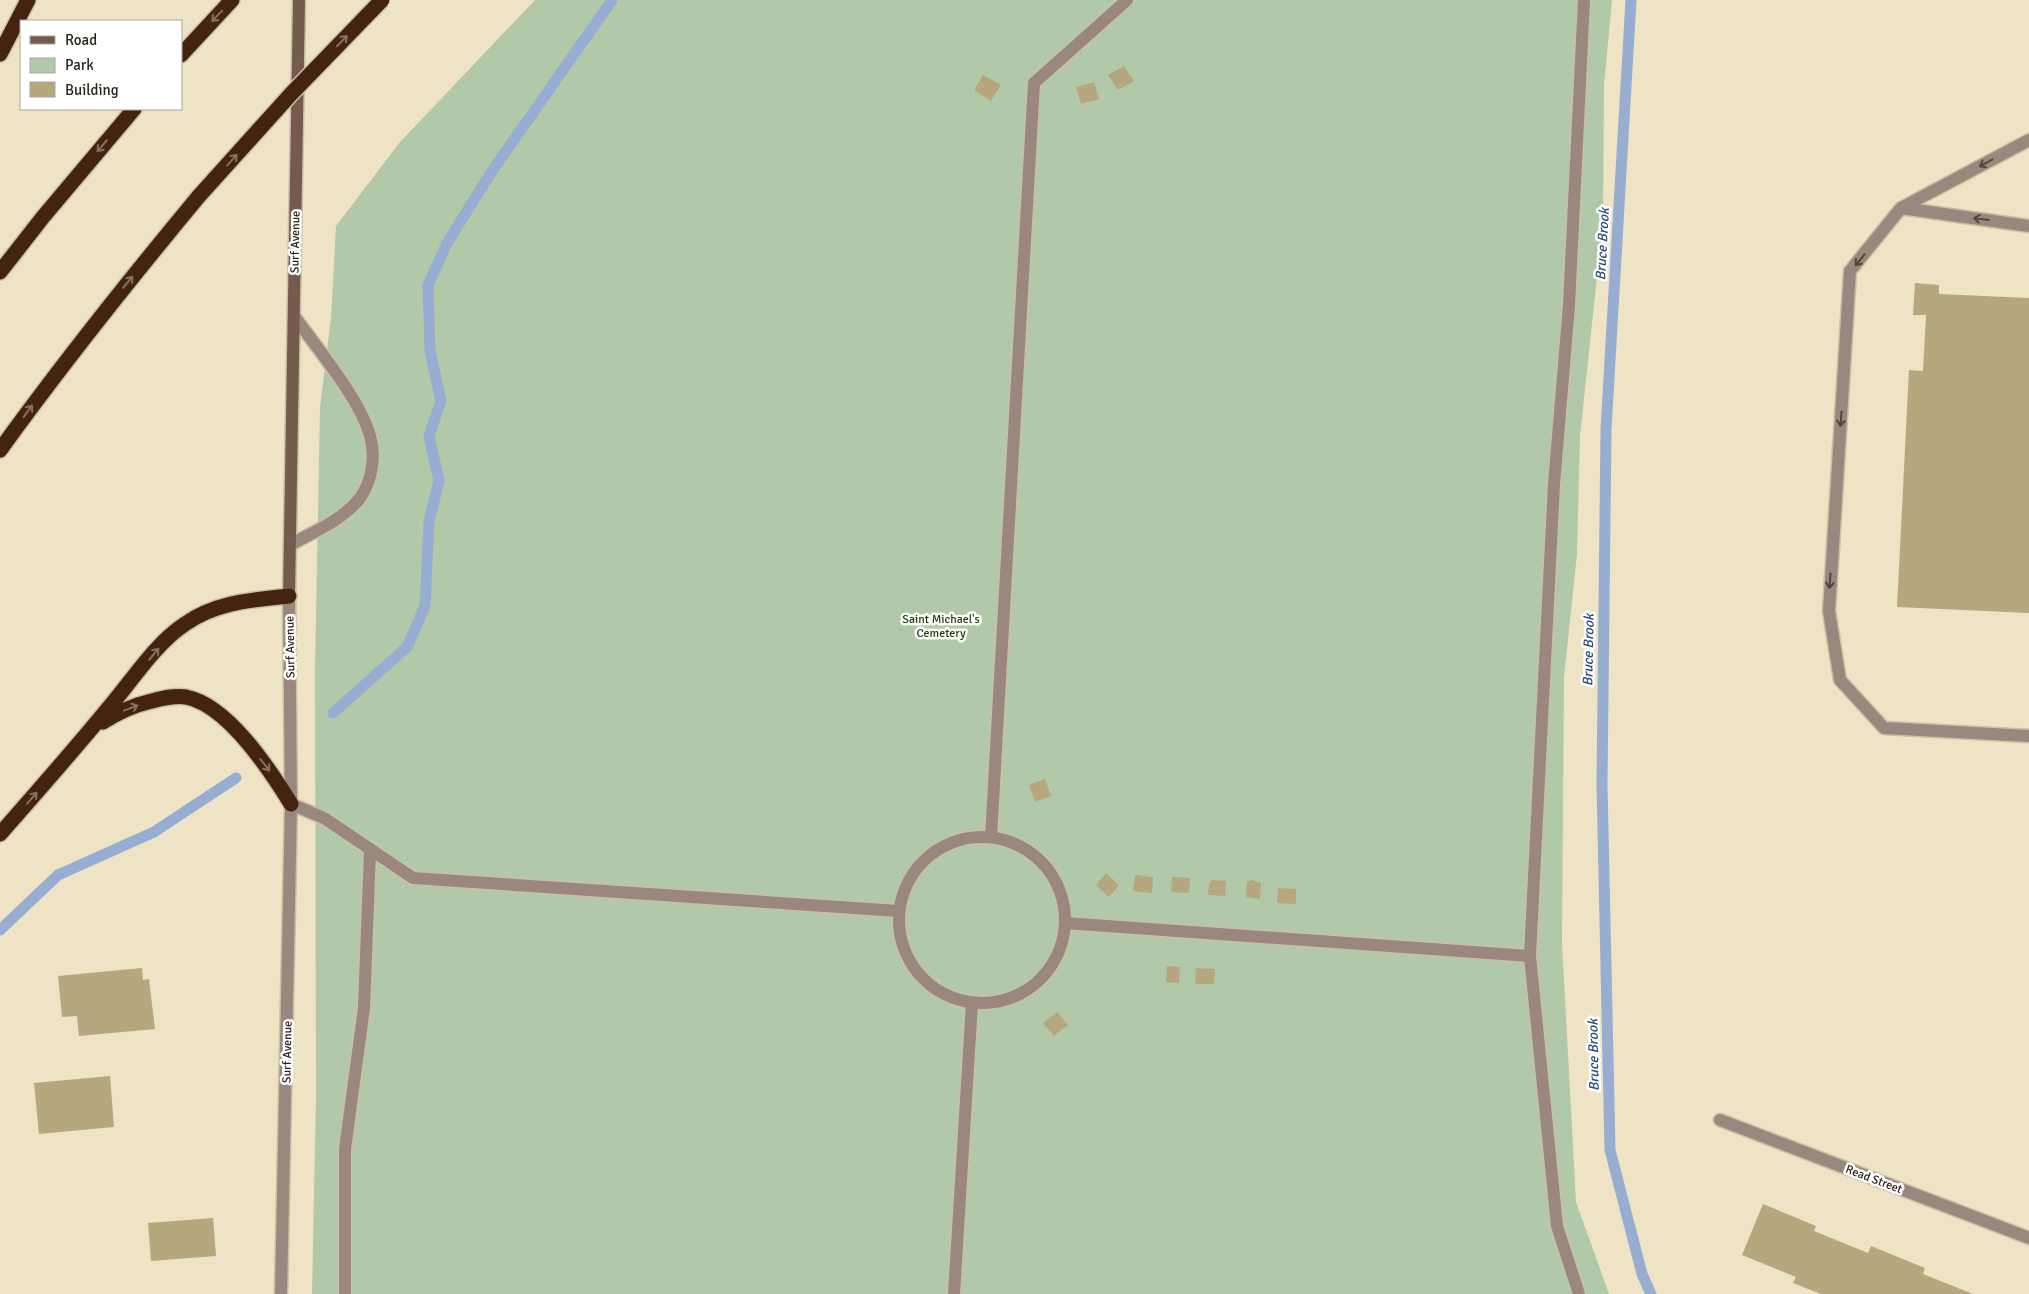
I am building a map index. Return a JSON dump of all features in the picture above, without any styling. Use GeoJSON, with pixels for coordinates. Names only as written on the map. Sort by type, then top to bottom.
{"type":"FeatureCollection","features":[{"type":"Feature","properties":{"kind":"highway"},"geometry":{"type":"LineString","coordinates":[[0,54],[28,0]]}},
{"type":"Feature","properties":{"kind":"highway"},"geometry":{"type":"LineString","coordinates":[[182,54],[232,0]]}},
{"type":"Feature","properties":{"kind":"highway"},"geometry":{"type":"LineString","coordinates":[[0,450],[38,397],[120,291],[199,196],[291,94],[382,0]]}},
{"type":"Feature","properties":{"kind":"highway"},"geometry":{"type":"LineString","coordinates":[[0,272],[133,110]]}},
{"type":"Feature","properties":{"kind":"highway"},"geometry":{"type":"LineString","coordinates":[[0,834],[89,732],[166,639],[184,624],[215,608],[239,601],[289,596]]}},
{"type":"Feature","properties":{"kind":"highway"},"geometry":{"type":"LineString","coordinates":[[89,732],[115,714],[136,705],[165,698],[185,697],[205,704],[248,743],[272,773],[292,804]]}},
{"type":"Feature","properties":{"kind":"main road","name":"Surf Avenue"},"geometry":{"type":"LineString","coordinates":[[289,596],[299,0]]}},
{"type":"Feature","properties":{"kind":"street"},"geometry":{"type":"LineString","coordinates":[[990,837],[1034,84],[1126,0]]}},
{"type":"Feature","properties":{"kind":"street"},"geometry":{"type":"LineString","coordinates":[[1579,1294],[1557,1226],[1530,956],[1554,484],[1569,305],[1584,0]]}},
{"type":"Feature","properties":{"kind":"street"},"geometry":{"type":"LineString","coordinates":[[2029,140],[1902,208],[1850,272],[1828,611],[1840,680],[1884,728],[2029,736]]}},
{"type":"Feature","properties":{"kind":"street"},"geometry":{"type":"LineString","coordinates":[[1902,208],[2029,226]]}},
{"type":"Feature","properties":{"kind":"street"},"geometry":{"type":"LineString","coordinates":[[290,545],[334,521],[349,509],[360,498],[368,484],[372,468],[370,436],[361,414],[349,393],[294,316]]}},
{"type":"Feature","properties":{"kind":"street","name":"Surf Avenue"},"geometry":{"type":"LineString","coordinates":[[282,1294],[292,804],[289,596]]}},
{"type":"Feature","properties":{"kind":"street"},"geometry":{"type":"LineString","coordinates":[[292,804],[324,818],[413,878],[898,911]]}},
{"type":"Feature","properties":{"kind":"street"},"geometry":{"type":"LineString","coordinates":[[990,837],[1015,843],[1036,856],[1047,868],[1053,875],[1063,898],[1066,923],[1060,950],[1046,974],[1025,991],[1000,1002],[972,1003],[947,996],[925,982],[909,961],[900,937],[898,911],[905,886],[920,864],[940,847],[964,838],[990,837]]}},
{"type":"Feature","properties":{"kind":"street"},"geometry":{"type":"LineString","coordinates":[[345,1294],[345,1149],[364,1008],[370,850]]}},
{"type":"Feature","properties":{"kind":"street"},"geometry":{"type":"LineString","coordinates":[[1066,923],[1530,956]]}},
{"type":"Feature","properties":{"kind":"street"},"geometry":{"type":"LineString","coordinates":[[954,1294],[972,1003]]}},
{"type":"Feature","properties":{"kind":"street","name":"Read Street"},"geometry":{"type":"LineString","coordinates":[[1720,1120],[2029,1238]]}},
{"type":"Feature","properties":{"kind":"green space","name":"Saint Michael's Cemetery"},"geometry":{"type":"Polygon","coordinates":[[[535,0],[1612,0],[1604,85],[1603,221],[1580,436],[1577,554],[1564,677],[1562,943],[1576,1202],[1609,1294],[312,1294],[316,1098],[315,670],[320,407],[331,318],[336,226],[400,142],[535,0]]]}},
{"type":"Feature","properties":{"kind":"building"},"geometry":{"type":"Polygon","coordinates":[[[1124,66],[1134,81],[1118,90],[1108,75],[1124,66]]]}},
{"type":"Feature","properties":{"kind":"building"},"geometry":{"type":"Polygon","coordinates":[[[983,75],[1001,85],[991,101],[974,90],[983,75]]]}},
{"type":"Feature","properties":{"kind":"building"},"geometry":{"type":"Polygon","coordinates":[[[1094,82],[1099,99],[1081,104],[1076,87],[1094,82]]]}},
{"type":"Feature","properties":{"kind":"building"},"geometry":{"type":"Polygon","coordinates":[[[1915,283],[1939,285],[1939,294],[2029,298],[2029,613],[1897,607],[1909,370],[1923,371],[1926,315],[1913,315],[1915,283]]]}},
{"type":"Feature","properties":{"kind":"building"},"geometry":{"type":"Polygon","coordinates":[[[1045,779],[1051,796],[1035,802],[1029,785],[1045,779]]]}},
{"type":"Feature","properties":{"kind":"building"},"geometry":{"type":"Polygon","coordinates":[[[1106,873],[1119,885],[1109,897],[1096,885],[1106,873]]]}},
{"type":"Feature","properties":{"kind":"building"},"geometry":{"type":"Polygon","coordinates":[[[1135,875],[1153,877],[1152,893],[1133,891],[1135,875]]]}},
{"type":"Feature","properties":{"kind":"building"},"geometry":{"type":"Polygon","coordinates":[[[1172,877],[1190,878],[1189,893],[1171,892],[1172,877]]]}},
{"type":"Feature","properties":{"kind":"building"},"geometry":{"type":"Polygon","coordinates":[[[1212,880],[1226,881],[1225,896],[1208,895],[1209,884],[1212,880]]]}},
{"type":"Feature","properties":{"kind":"building"},"geometry":{"type":"Polygon","coordinates":[[[1251,880],[1261,883],[1260,899],[1246,897],[1247,882],[1251,880]]]}},
{"type":"Feature","properties":{"kind":"building"},"geometry":{"type":"Polygon","coordinates":[[[1278,888],[1296,889],[1296,904],[1277,903],[1278,888]]]}},
{"type":"Feature","properties":{"kind":"building"},"geometry":{"type":"Polygon","coordinates":[[[1167,966],[1180,967],[1179,983],[1166,982],[1167,966]]]}},
{"type":"Feature","properties":{"kind":"building"},"geometry":{"type":"Polygon","coordinates":[[[142,968],[143,980],[149,979],[155,1029],[79,1036],[77,1016],[62,1017],[58,976],[142,968]]]}},
{"type":"Feature","properties":{"kind":"building"},"geometry":{"type":"Polygon","coordinates":[[[1196,968],[1215,969],[1214,984],[1195,984],[1196,968]]]}},
{"type":"Feature","properties":{"kind":"building"},"geometry":{"type":"Polygon","coordinates":[[[1057,1012],[1068,1025],[1054,1036],[1043,1023],[1057,1012]]]}},
{"type":"Feature","properties":{"kind":"building"},"geometry":{"type":"Polygon","coordinates":[[[110,1076],[114,1127],[39,1134],[34,1083],[110,1076]]]}},
{"type":"Feature","properties":{"kind":"building"},"geometry":{"type":"Polygon","coordinates":[[[1763,1204],[1816,1226],[1814,1231],[1868,1253],[1871,1246],[1925,1268],[1923,1274],[1973,1294],[1821,1294],[1793,1283],[1796,1277],[1742,1255],[1763,1204]]]}},
{"type":"Feature","properties":{"kind":"building"},"geometry":{"type":"Polygon","coordinates":[[[213,1218],[216,1256],[151,1261],[148,1223],[213,1218]]]}},
{"type":"Feature","properties":{"kind":"waterway"},"geometry":{"type":"LineString","coordinates":[[333,713],[407,647],[425,606],[429,522],[439,481],[429,436],[441,401],[430,351],[428,285],[447,243],[492,171],[612,0]]}},
{"type":"Feature","properties":{"kind":"waterway","name":"Bruce Brook"},"geometry":{"type":"LineString","coordinates":[[1631,0],[1606,429],[1602,784],[1610,1150],[1642,1274],[1651,1294]]}},
{"type":"Feature","properties":{"kind":"waterway"},"geometry":{"type":"LineString","coordinates":[[0,930],[58,875],[154,832],[236,778]]}}]}
